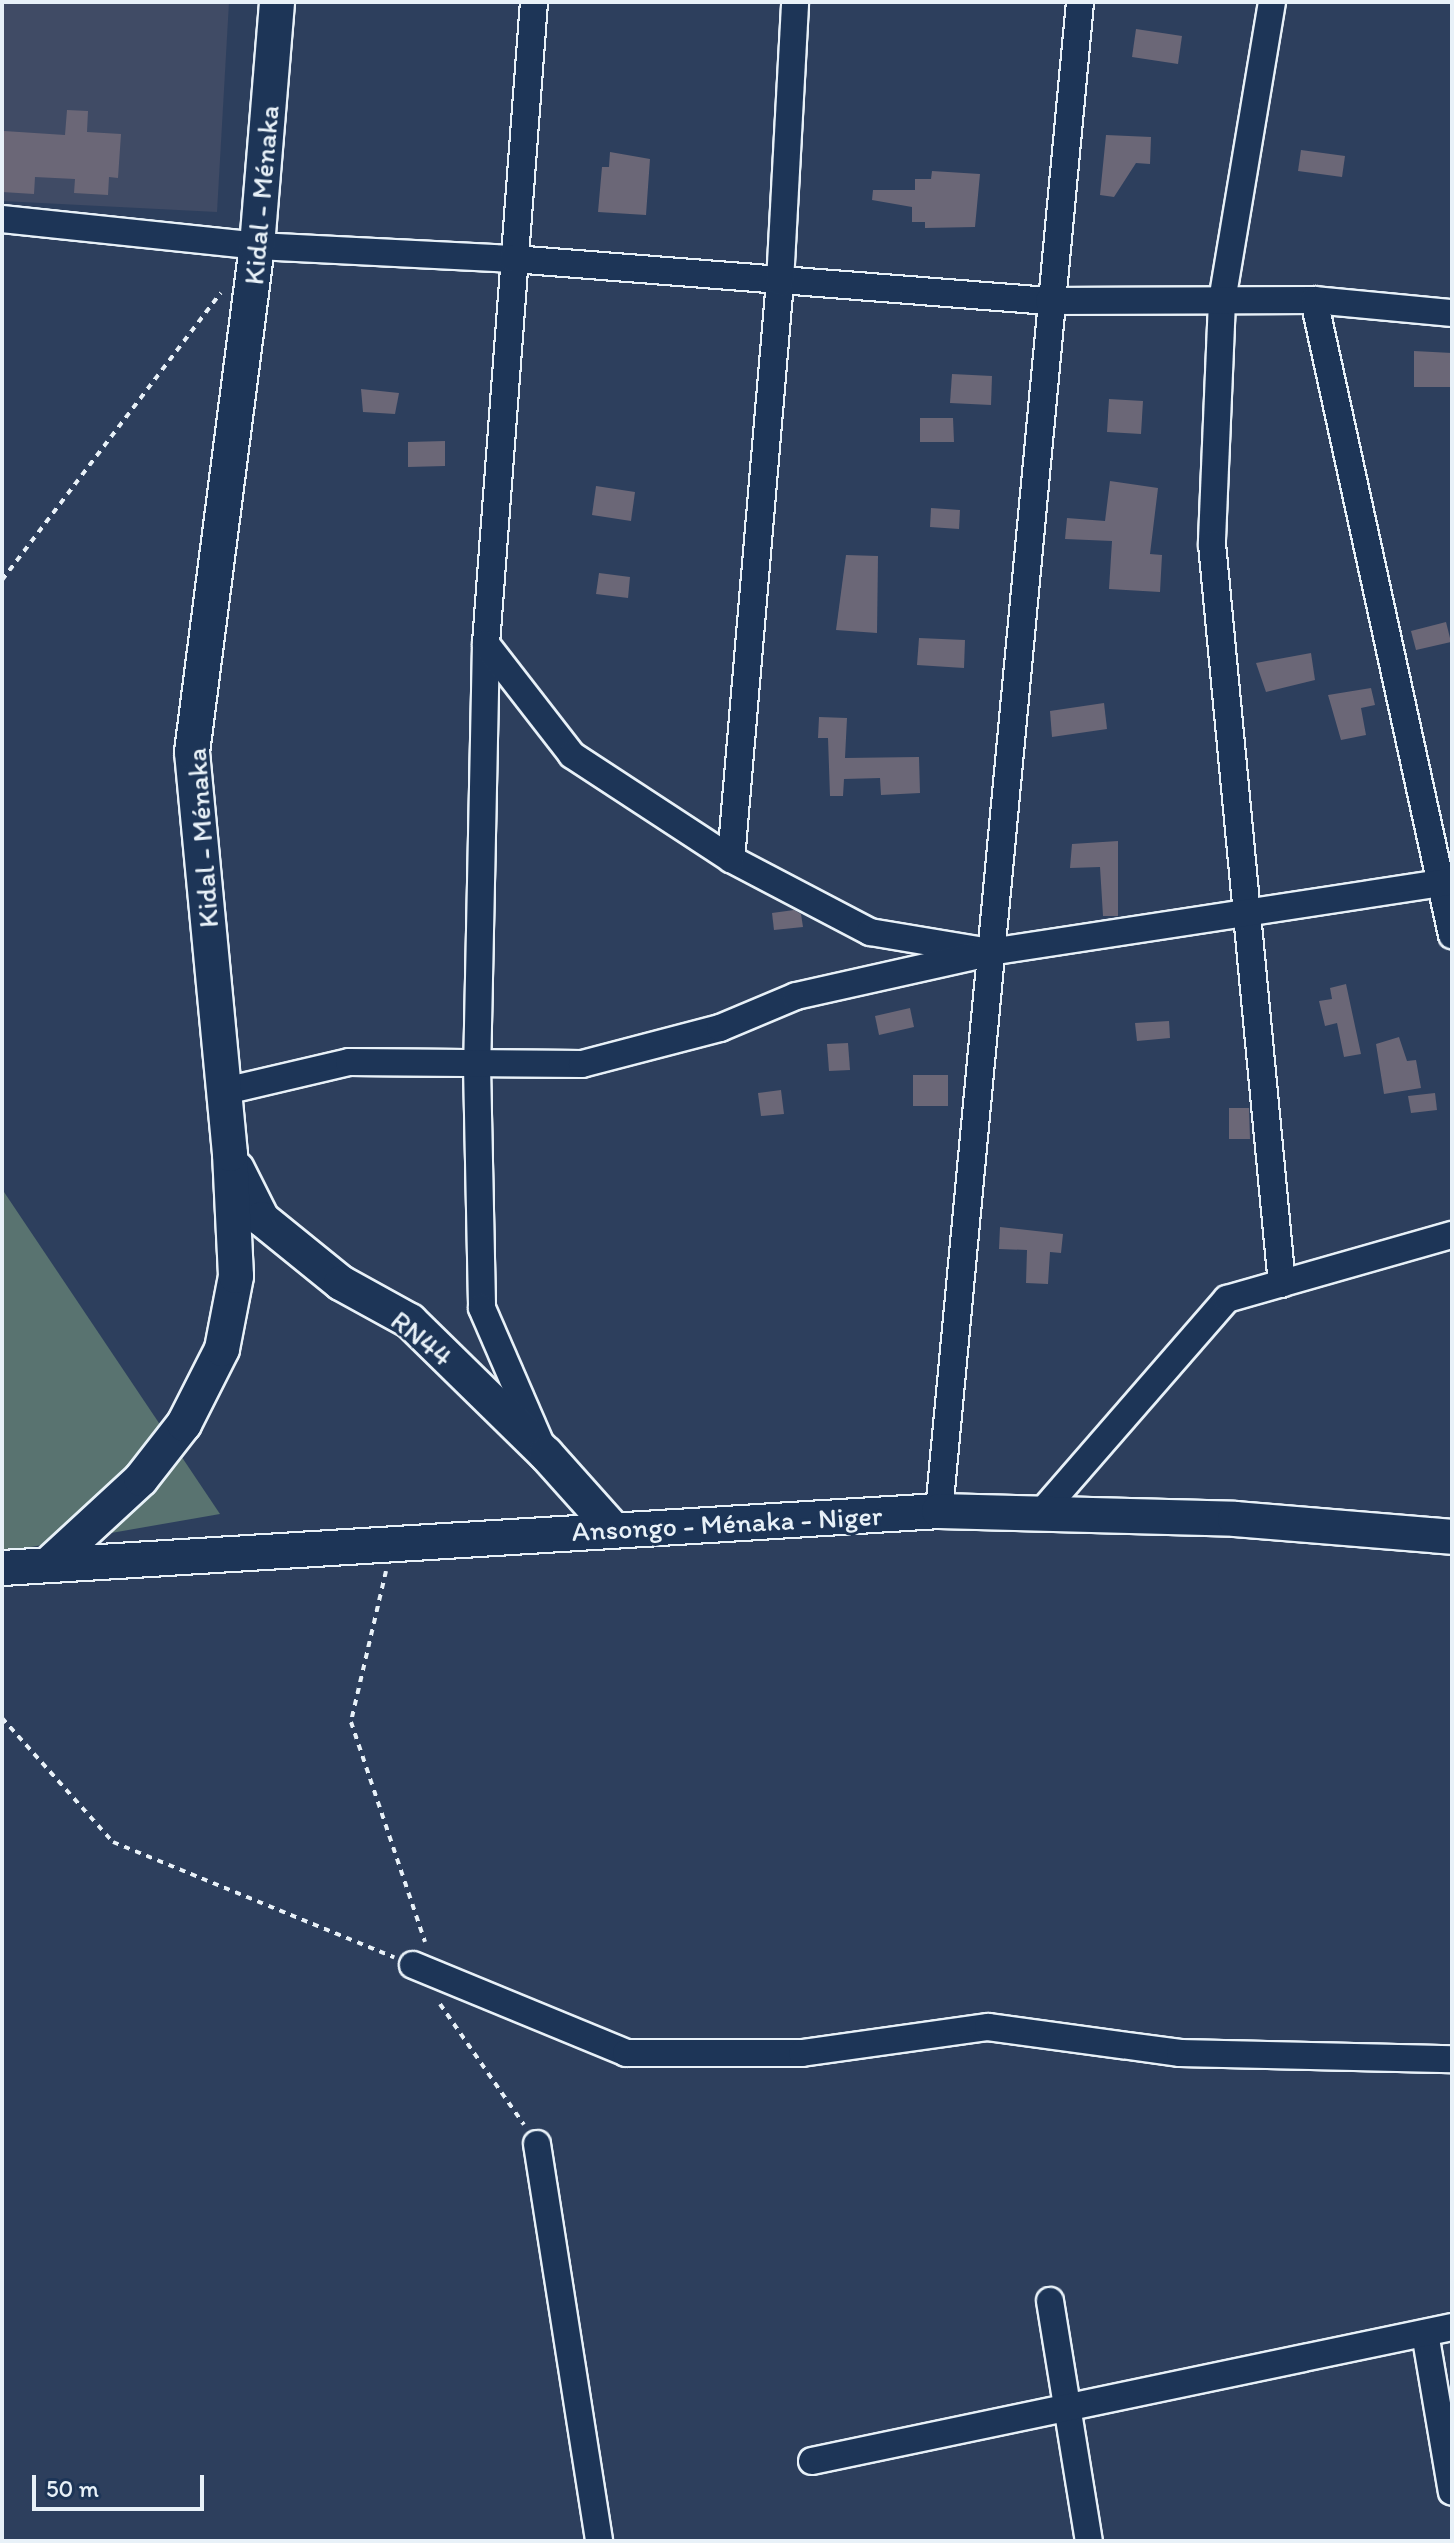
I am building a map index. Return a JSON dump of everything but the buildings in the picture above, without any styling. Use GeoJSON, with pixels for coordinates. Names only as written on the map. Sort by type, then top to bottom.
{"type":"FeatureCollection","features":[{"type":"Feature","properties":{"kind":"main road","name":"Kidal - Ménaka"},"geometry":{"type":"LineString","coordinates":[[49,1564],[141,1479],[184,1424],[222,1349],[236,1276],[230,1154],[221,1092],[192,752],[257,246],[277,2]]}},
{"type":"Feature","properties":{"kind":"main road","name":"RN44"},"geometry":{"type":"LineString","coordinates":[[230,1154],[262,1219],[341,1283],[410,1321],[546,1454],[614,1530]]}},
{"type":"Feature","properties":{"kind":"main road","name":"Ansongo - Ménaka - Niger"},"geometry":{"type":"LineString","coordinates":[[2,1568],[939,1511],[1235,1519],[1452,1537]]}},
{"type":"Feature","properties":{"kind":"street"},"geometry":{"type":"LineString","coordinates":[[534,2],[486,644],[477,1066],[482,1308],[546,1454]]}},
{"type":"Feature","properties":{"kind":"street"},"geometry":{"type":"LineString","coordinates":[[731,859],[780,282],[795,2]]}},
{"type":"Feature","properties":{"kind":"street"},"geometry":{"type":"LineString","coordinates":[[939,1511],[967,1245],[990,952],[1049,301],[1080,2]]}},
{"type":"Feature","properties":{"kind":"street"},"geometry":{"type":"LineString","coordinates":[[1272,2],[1222,301],[1212,544],[1282,1284]]}},
{"type":"Feature","properties":{"kind":"street"},"geometry":{"type":"LineString","coordinates":[[2,219],[257,246],[513,259],[1049,301],[1314,300],[1452,313]]}},
{"type":"Feature","properties":{"kind":"street"},"geometry":{"type":"LineString","coordinates":[[1314,300],[1447,882],[1452,935]]}},
{"type":"Feature","properties":{"kind":"street"},"geometry":{"type":"LineString","coordinates":[[486,644],[572,755],[731,859],[870,932],[990,952]]}},
{"type":"Feature","properties":{"kind":"street"},"geometry":{"type":"LineString","coordinates":[[221,1092],[349,1062],[477,1066],[582,1064],[720,1028],[796,996],[990,952],[1447,882]]}},
{"type":"Feature","properties":{"kind":"street"},"geometry":{"type":"LineString","coordinates":[[1040,1514],[1227,1299],[1452,1235]]}},
{"type":"Feature","properties":{"kind":"street"},"geometry":{"type":"LineString","coordinates":[[425,1970],[626,2053],[802,2053],[988,2027],[1180,2053],[1452,2059]]}},
{"type":"Feature","properties":{"kind":"street"},"geometry":{"type":"LineString","coordinates":[[537,2144],[599,2541]]}},
{"type":"Feature","properties":{"kind":"street"},"geometry":{"type":"LineString","coordinates":[[1050,2301],[1070,2407],[1089,2541]]}},
{"type":"Feature","properties":{"kind":"street"},"geometry":{"type":"LineString","coordinates":[[812,2461],[1452,2327]]}},
{"type":"Feature","properties":{"kind":"street"},"geometry":{"type":"LineString","coordinates":[[1425,2333],[1452,2492]]}},
{"type":"Feature","properties":{"kind":"path"},"geometry":{"type":"LineString","coordinates":[[2,580],[229,283]]}},
{"type":"Feature","properties":{"kind":"path"},"geometry":{"type":"LineString","coordinates":[[393,1543],[351,1722],[425,1970],[452,2020],[537,2144]]}},
{"type":"Feature","properties":{"kind":"path"},"geometry":{"type":"LineString","coordinates":[[2,1718],[113,1842],[425,1970],[452,2020]]}},
{"type":"Feature","properties":{"kind":"shaded area"},"geometry":{"type":"Polygon","coordinates":[[[2,2],[229,2],[217,212],[2,201],[2,2]]]}},
{"type":"Feature","properties":{"kind":"green space"},"geometry":{"type":"Polygon","coordinates":[[[2,1189],[220,1514],[2,1552],[2,1189]]]}}]}
